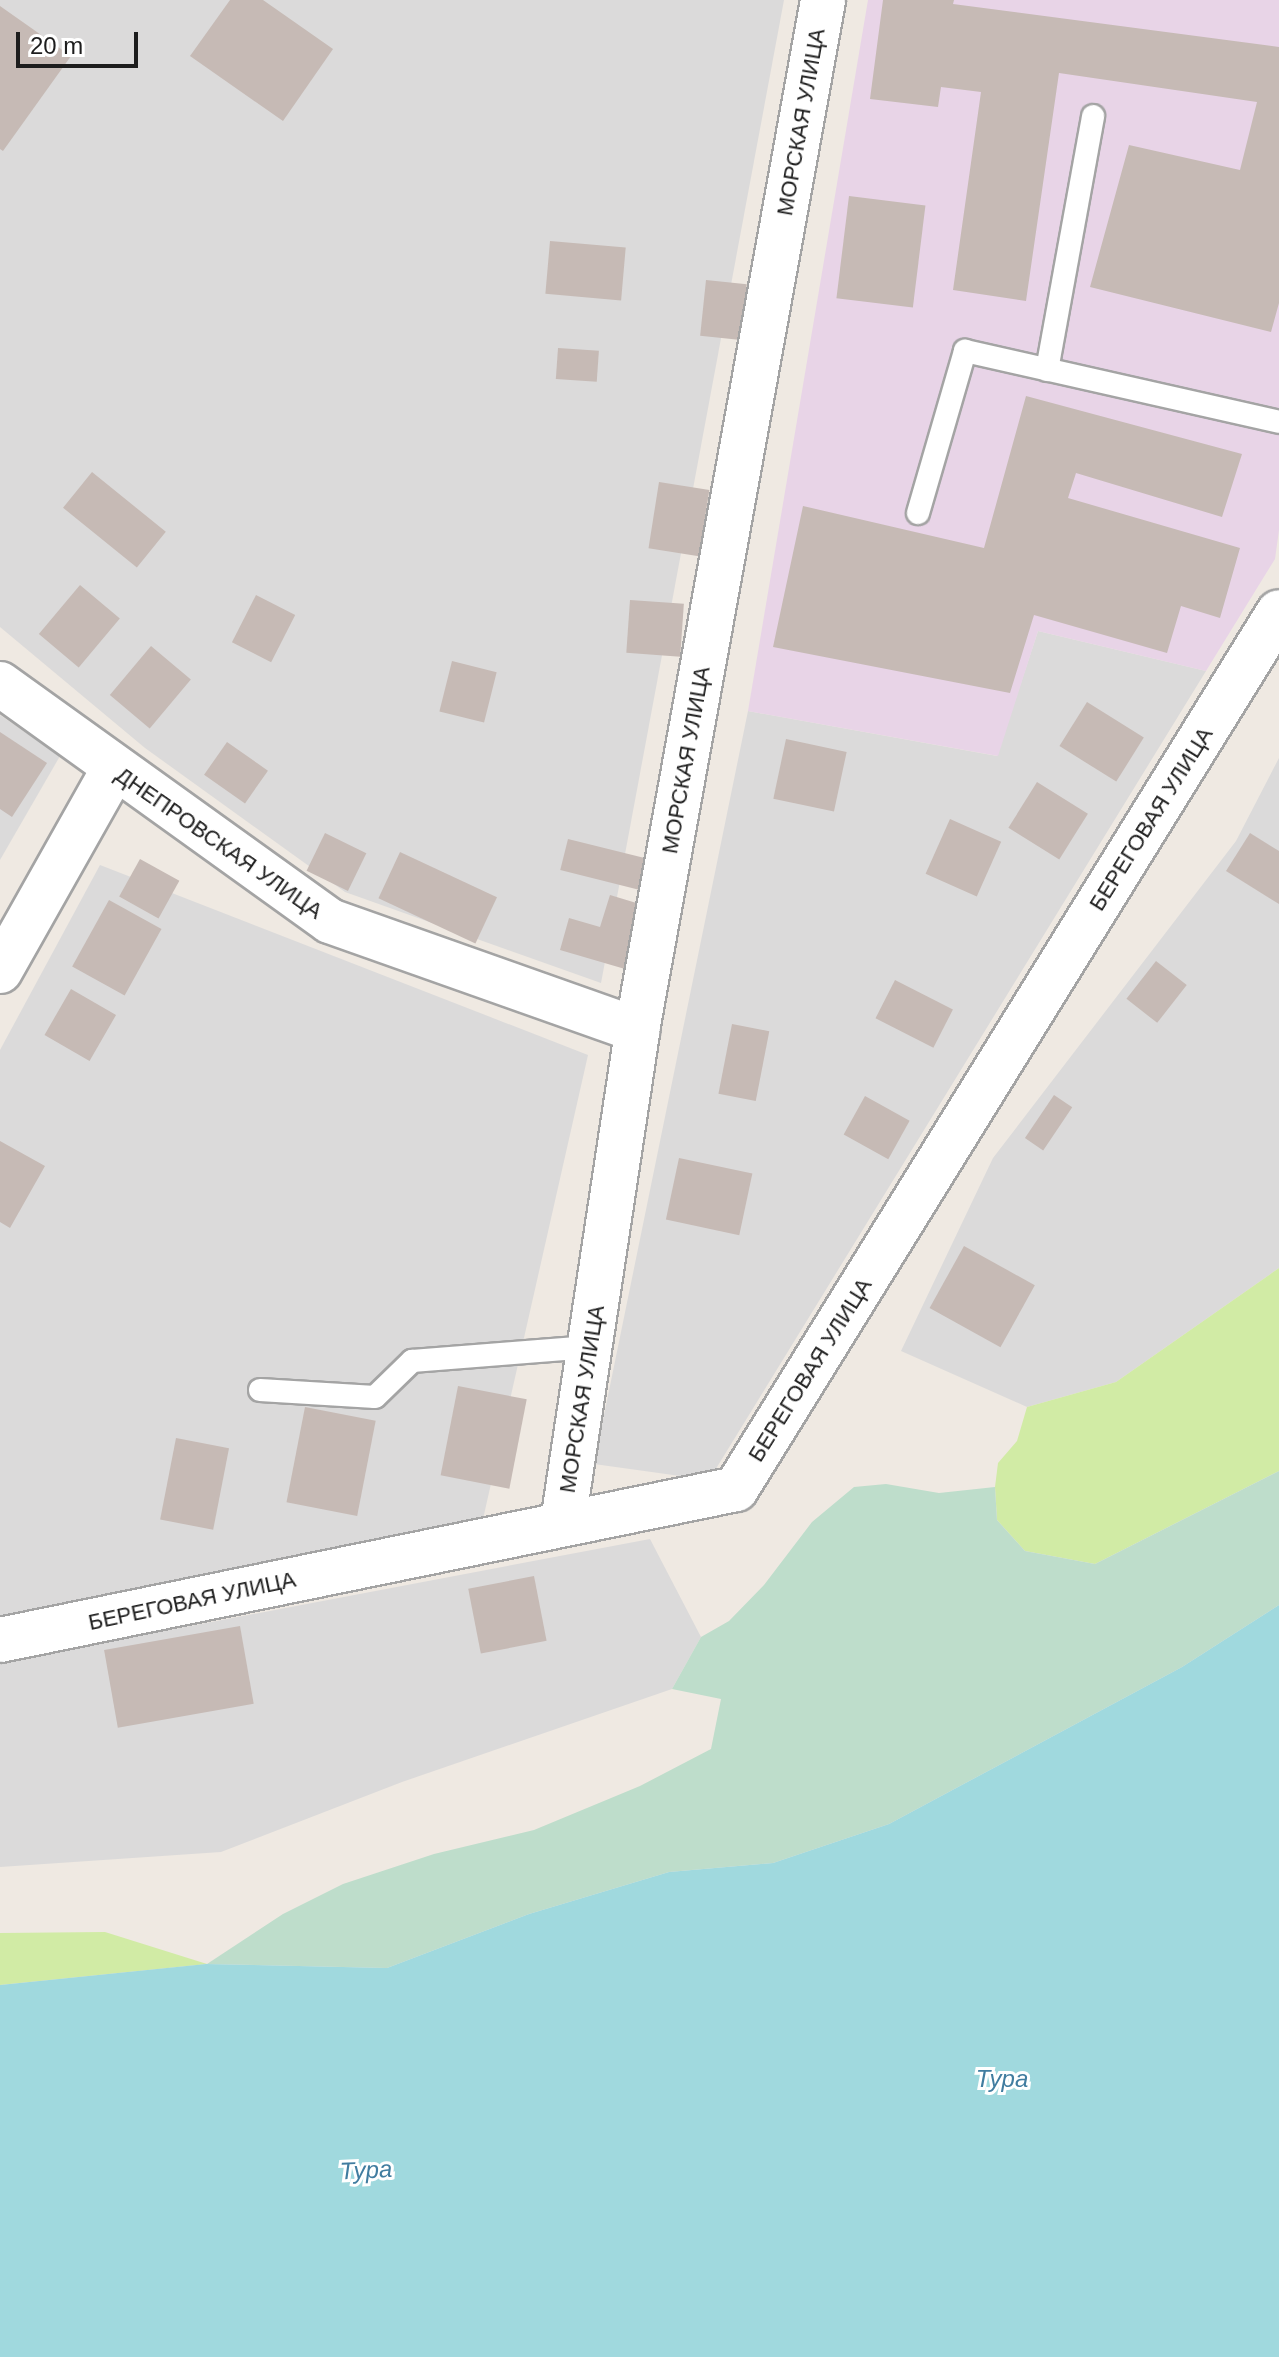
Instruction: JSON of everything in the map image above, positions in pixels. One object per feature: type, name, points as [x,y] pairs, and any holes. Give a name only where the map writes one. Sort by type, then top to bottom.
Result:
[{"type":"street","name":"МОРСКАЯ УЛИЦА","points":[[563,1522],[637,1030],[823,0]]},
{"type":"street","name":"БЕРЕГОВАЯ УЛИЦА","points":[[0,1640],[563,1522],[736,1489],[1279,612]]},
{"type":"street","name":"ДНЕПРОВСКАЯ УЛИЦА","points":[[0,684],[114,769],[330,921],[637,1030]]},
{"type":"street","points":[[0,971],[114,769]]},
{"type":"lane","points":[[1047,370],[1093,116]]},
{"type":"lane","points":[[918,513],[965,351],[1279,422]]},
{"type":"lane","points":[[260,1390],[375,1397],[412,1361],[589,1347]]},
{"type":"shaded area","points":[[0,0],[784,0],[601,983],[345,892],[145,748],[0,627]]},
{"type":"shaded area","points":[[868,0],[1279,0],[1279,530],[1275,559],[1206,671],[1038,631],[998,756],[748,711]]},
{"type":"shaded area","points":[[1038,631],[1206,671],[709,1480],[594,1464],[748,711],[997,756]]},
{"type":"shaded area","points":[[0,715],[60,756],[0,860]]},
{"type":"shaded area","points":[[1279,758],[1279,1268],[1116,1382],[1027,1407],[901,1351],[993,1158],[1236,841]]},
{"type":"shaded area","points":[[100,865],[588,1055],[483,1519],[0,1621],[0,1050]]},
{"type":"shaded area","points":[[650,1539],[701,1637],[672,1689],[402,1782],[221,1852],[0,1867],[0,1662]]},
{"type":"green space","points":[[1279,1268],[1279,1471],[1095,1564],[1025,1551],[997,1520],[995,1487],[998,1463],[1017,1441],[1027,1407],[1116,1382]]},
{"type":"green space","points":[[1279,1471],[1279,1605],[1182,1667],[889,1824],[773,1863],[669,1872],[529,1914],[387,1968],[207,1964],[283,1914],[343,1884],[434,1854],[534,1830],[640,1786],[711,1749],[721,1699],[672,1689],[701,1637],[729,1621],[764,1585],[812,1522],[854,1487],[886,1484],[939,1493],[995,1487],[997,1520],[1025,1551],[1095,1564]]},
{"type":"green space","points":[[105,1932],[207,1964],[0,1985],[0,1933]]},
{"type":"water","name":"Тура","points":[[1279,1605],[1279,2357],[0,2357],[0,1985],[206,1964],[387,1968],[529,1914],[669,1872],[773,1863],[889,1824],[1182,1667]]},
{"type":"building","points":[[230,0],[263,0],[333,49],[283,121],[190,56]]},
{"type":"building","points":[[883,0],[954,0],[953,4],[1279,47],[1279,303],[1271,332],[1090,287],[1129,145],[1240,170],[1257,102],[1059,73],[1026,301],[953,290],[981,92],[941,87],[938,107],[870,99]]},
{"type":"building","points":[[0,6],[71,56],[3,151],[0,149]]},
{"type":"building","points":[[849,196],[925,205],[913,308],[836,298]]},
{"type":"building","points":[[550,241],[626,248],[621,300],[545,294]]},
{"type":"building","points":[[706,280],[747,284],[741,340],[700,336]]},
{"type":"building","points":[[558,348],[599,351],[597,382],[556,379]]},
{"type":"building","points":[[1026,396],[1242,454],[1222,517],[1076,473],[1068,498],[1240,548],[1220,618],[1181,606],[1167,653],[1034,615],[1010,693],[773,647],[803,506],[984,548]]},
{"type":"building","points":[[92,472],[166,532],[137,568],[63,508]]},
{"type":"building","points":[[659,482],[709,490],[699,556],[649,548]]},
{"type":"building","points":[[80,585],[120,618],[79,667],[39,634]]},
{"type":"building","points":[[256,595],[295,615],[271,662],[232,642]]},
{"type":"building","points":[[630,600],[684,604],[680,657],[626,653]]},
{"type":"building","points":[[151,646],[191,679],[150,728],[110,695]]},
{"type":"building","points":[[452,661],[497,672],[484,723],[439,711]]},
{"type":"building","points":[[1087,702],[1144,738],[1116,782],[1059,746]]},
{"type":"building","points":[[0,732],[47,763],[12,817],[0,809]]},
{"type":"building","points":[[786,739],[847,752],[834,812],[773,799]]},
{"type":"building","points":[[227,742],[268,771],[245,803],[204,775]]},
{"type":"building","points":[[1037,782],[1088,814],[1059,860],[1008,828]]},
{"type":"building","points":[[950,819],[1001,842],[977,897],[926,874]]},
{"type":"building","points":[[325,833],[366,853],[348,891],[307,871]]},
{"type":"building","points":[[1250,833],[1279,851],[1279,904],[1226,871]]},
{"type":"building","points":[[568,839],[647,859],[639,890],[560,870]]},
{"type":"building","points":[[400,852],[497,897],[475,943],[378,898]]},
{"type":"building","points":[[140,859],[179,881],[159,918],[119,897]]},
{"type":"building","points":[[610,895],[643,905],[625,969],[560,950],[569,918],[600,927]]},
{"type":"building","points":[[109,900],[161,929],[125,996],[72,966]]},
{"type":"building","points":[[1156,961],[1187,985],[1157,1023],[1126,999]]},
{"type":"building","points":[[895,980],[953,1010],[933,1048],[875,1018]]},
{"type":"building","points":[[71,989],[116,1015],[90,1061],[45,1035]]},
{"type":"building","points":[[732,1024],[769,1031],[756,1101],[718,1094]]},
{"type":"building","points":[[1054,1095],[1072,1107],[1043,1150],[1025,1138]]},
{"type":"building","points":[[865,1096],[910,1121],[888,1159],[844,1134]]},
{"type":"building","points":[[0,1141],[45,1166],[10,1228],[0,1222]]},
{"type":"building","points":[[679,1158],[752,1174],[739,1235],[666,1220]]},
{"type":"building","points":[[964,1246],[1035,1285],[1000,1347],[930,1308]]},
{"type":"building","points":[[458,1386],[527,1399],[509,1489],[441,1475]]},
{"type":"building","points":[[305,1407],[376,1421],[357,1516],[286,1502]]},
{"type":"building","points":[[176,1438],[229,1448],[213,1530],[160,1519]]},
{"type":"building","points":[[534,1576],[547,1641],[481,1654],[468,1589]]},
{"type":"building","points":[[240,1626],[254,1704],[118,1728],[104,1650]]}]
